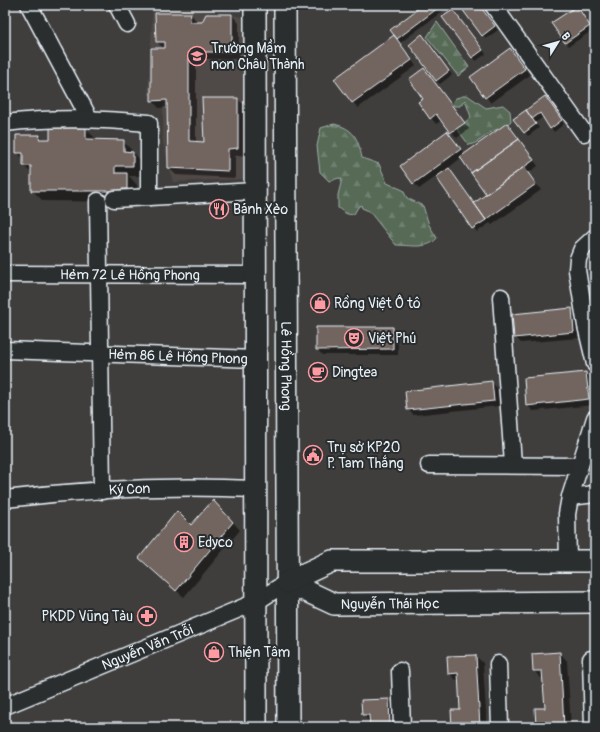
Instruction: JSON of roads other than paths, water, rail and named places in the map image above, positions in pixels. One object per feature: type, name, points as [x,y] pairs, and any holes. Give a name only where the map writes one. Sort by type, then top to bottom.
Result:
[{"type":"main road","points":[[255,5],[256,727]]},
{"type":"main road","name":"Lê Hồng Phong","points":[[285,5],[286,535],[288,727]]},
{"type":"main road","points":[[255,199],[285,205]]},
{"type":"main road","points":[[255,534],[286,535]]},
{"type":"main road","points":[[287,582],[332,561],[595,561]]},
{"type":"main road","name":"Nguyễn Thái Học","points":[[287,582],[334,604],[595,602]]},
{"type":"street","points":[[29,5],[89,118]]},
{"type":"street","points":[[117,5],[127,24],[128,5]]},
{"type":"street","points":[[493,5],[584,133]]},
{"type":"street","points":[[5,123],[38,119],[89,118],[149,123],[149,197]]},
{"type":"street","points":[[114,199],[149,197],[255,199]]},
{"type":"street","points":[[98,202],[102,491]]},
{"type":"street","points":[[594,359],[577,270],[578,259],[582,249],[595,237]]},
{"type":"street","name":"Hẻm 72 Lê Hồng Phong","points":[[5,274],[255,275]]},
{"type":"street","points":[[501,297],[513,464]]},
{"type":"street","name":"Hẻm 86 Lê Hồng Phong","points":[[5,350],[100,352],[255,359]]},
{"type":"street","points":[[568,562],[567,514],[570,497],[578,466],[595,418]]},
{"type":"street","points":[[429,465],[513,464],[578,466]]},
{"type":"street","name":"Ký Con","points":[[5,499],[102,491],[215,487],[255,489]]},
{"type":"street","points":[[570,497],[595,494]]},
{"type":"street","name":"Nguyễn Văn Trỗi","points":[[5,706],[256,602],[287,582]]},
{"type":"street","points":[[591,659],[593,727]]},
{"type":"street","points":[[498,664],[500,727]]},
{"type":"street","points":[[400,671],[402,727]]},
{"type":"place","name":"Trường Mầm non Châu Thành","points":[[197,56]]},
{"type":"place","name":"Bánh Xèo","points":[[219,209]]},
{"type":"place","name":"Rồng Việt Ô tô","points":[[320,303]]},
{"type":"place","name":"Việt Phú","points":[[354,338]]},
{"type":"place","name":"Dingtea","points":[[318,372]]},
{"type":"place","name":"Trụ sở KP20 P. Tam Thắng","points":[[313,455]]},
{"type":"place","name":"Edyco","points":[[184,542]]},
{"type":"place","name":"PKDD Vũng Tàu","points":[[147,616]]},
{"type":"place","name":"Thiện Tâm","points":[[214,652]]}]
